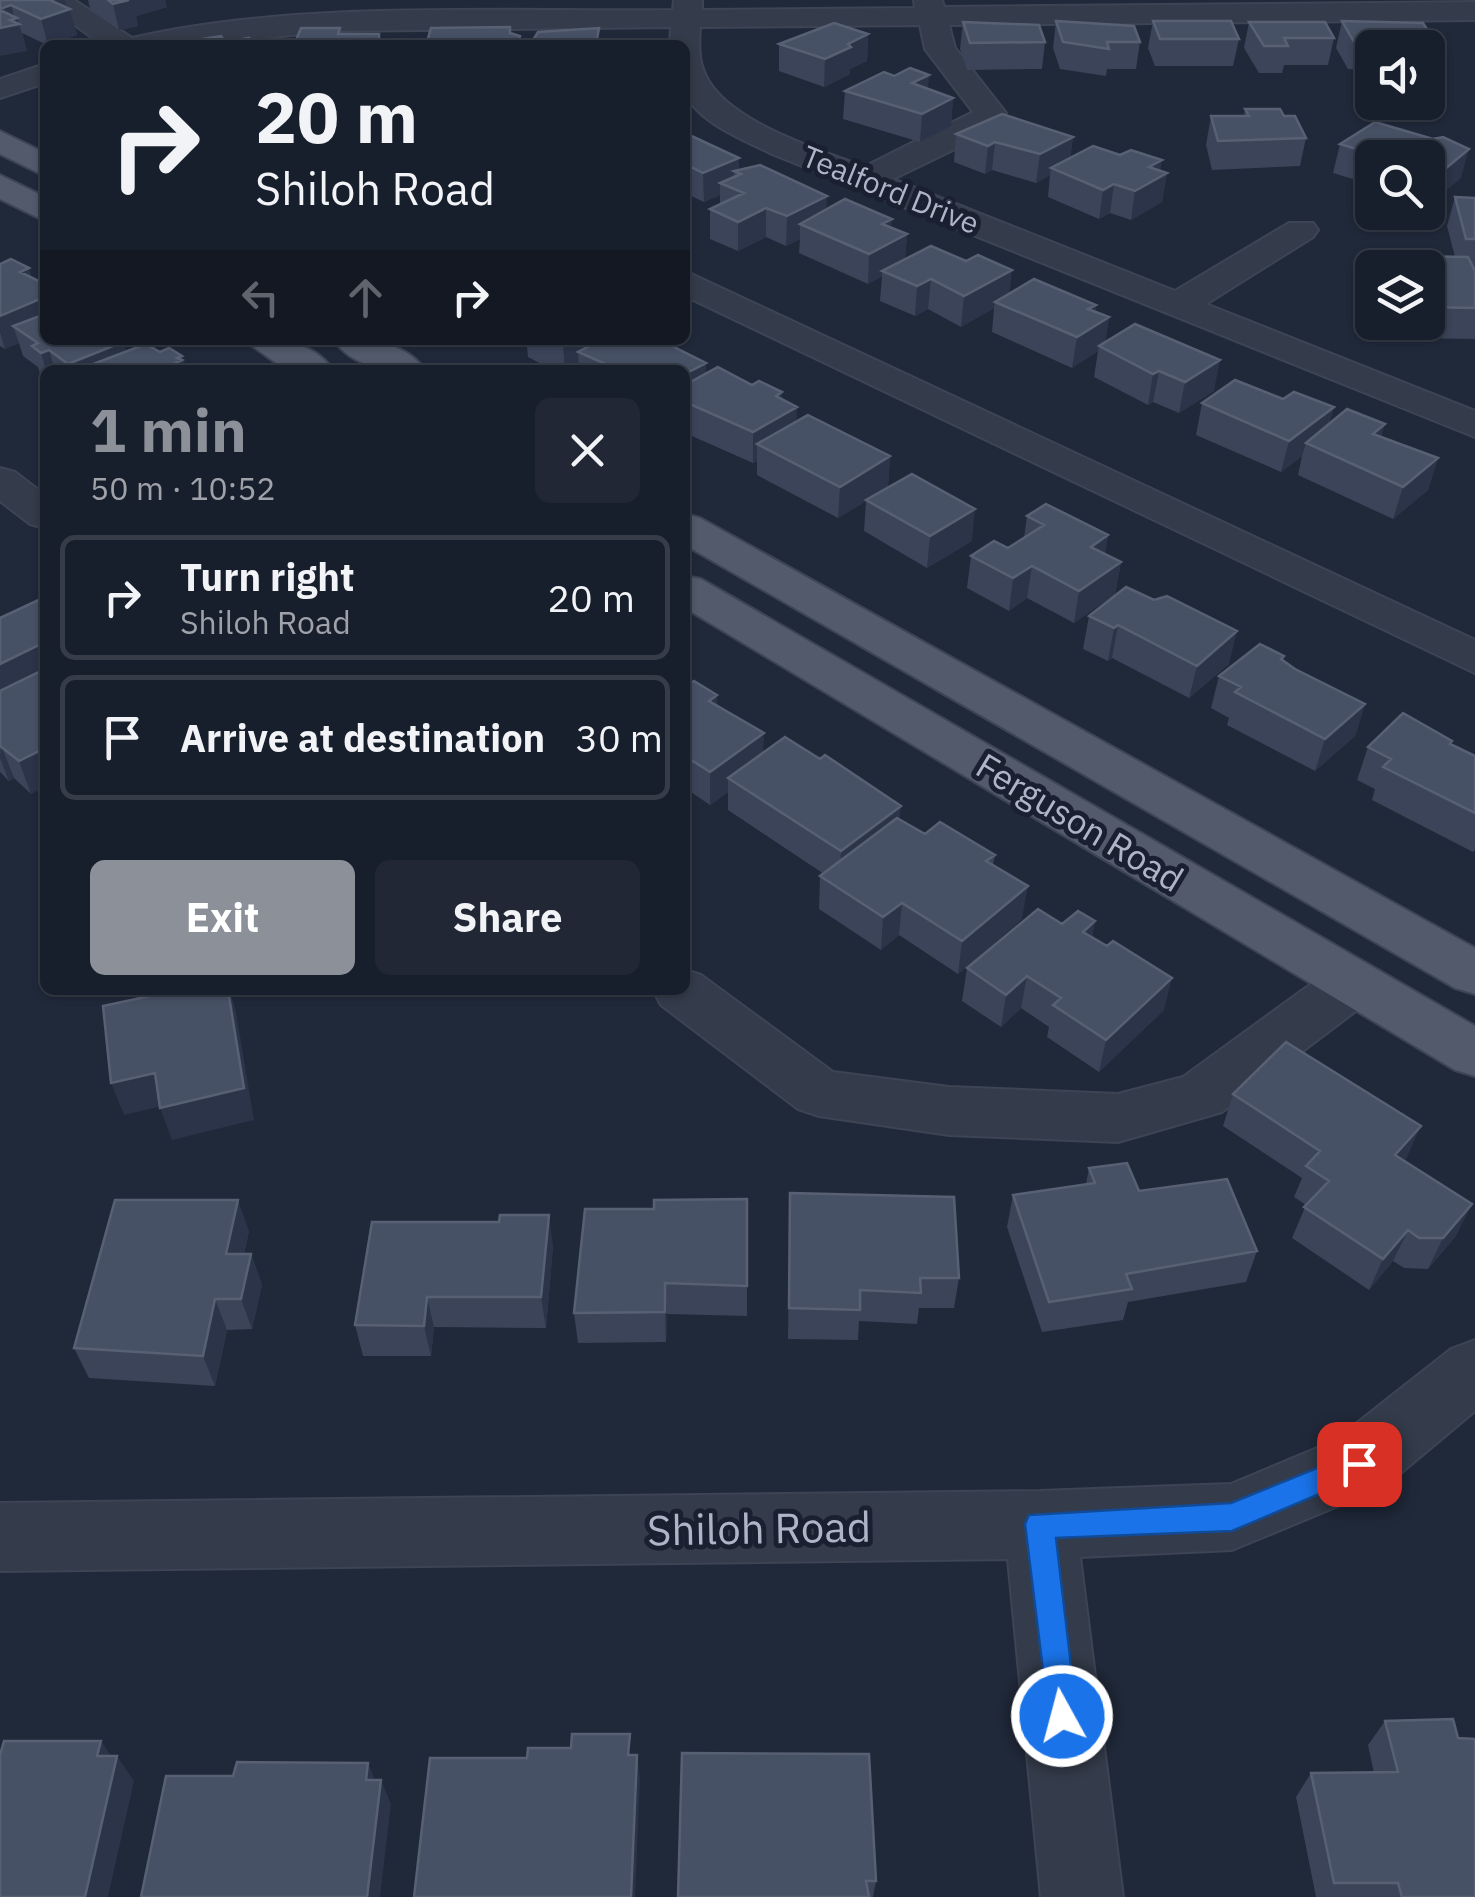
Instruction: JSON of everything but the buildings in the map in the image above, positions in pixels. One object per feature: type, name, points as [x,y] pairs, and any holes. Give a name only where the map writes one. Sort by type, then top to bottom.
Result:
[{"type":"main road","points":[[0,141],[40,163]]},
{"type":"main road","points":[[0,184],[40,208]]},
{"type":"main road","points":[[272,345],[306,365]]},
{"type":"main road","points":[[362,345],[397,365]]},
{"type":"main road","name":"Ferguson Road","points":[[690,531],[1475,973]]},
{"type":"main road","name":"Ferguson Road","points":[[690,592],[1475,1054]]},
{"type":"street","points":[[55,0],[115,40]]},
{"type":"street","points":[[238,0],[250,28]]},
{"type":"street","points":[[172,40],[250,28],[330,22],[687,9],[1407,6],[1475,11]]},
{"type":"street","points":[[866,179],[979,125],[990,113],[940,48],[930,8]]},
{"type":"street","name":"Tealford Drive","points":[[687,9],[687,40]]},
{"type":"street","points":[[0,89],[40,75]]},
{"type":"street","name":"Tealford Drive","points":[[696,101],[784,147],[1475,425]]},
{"type":"street","points":[[1180,304],[1301,230]]},
{"type":"street","points":[[690,284],[1475,658]]},
{"type":"street","points":[[0,481],[40,510]]},
{"type":"street","points":[[688,995],[818,1093],[949,1112],[1118,1118],[1201,1096],[1353,983]]},
{"type":"street","name":"Shiloh Road","points":[[0,1537],[1040,1524],[1232,1517],[1359,1464],[1475,1370]]},
{"type":"street","points":[[1040,1524],[1082,1897]]},
{"type":"route","points":[[1062,1716],[1040,1524],[1232,1517],[1359,1464]]}]
